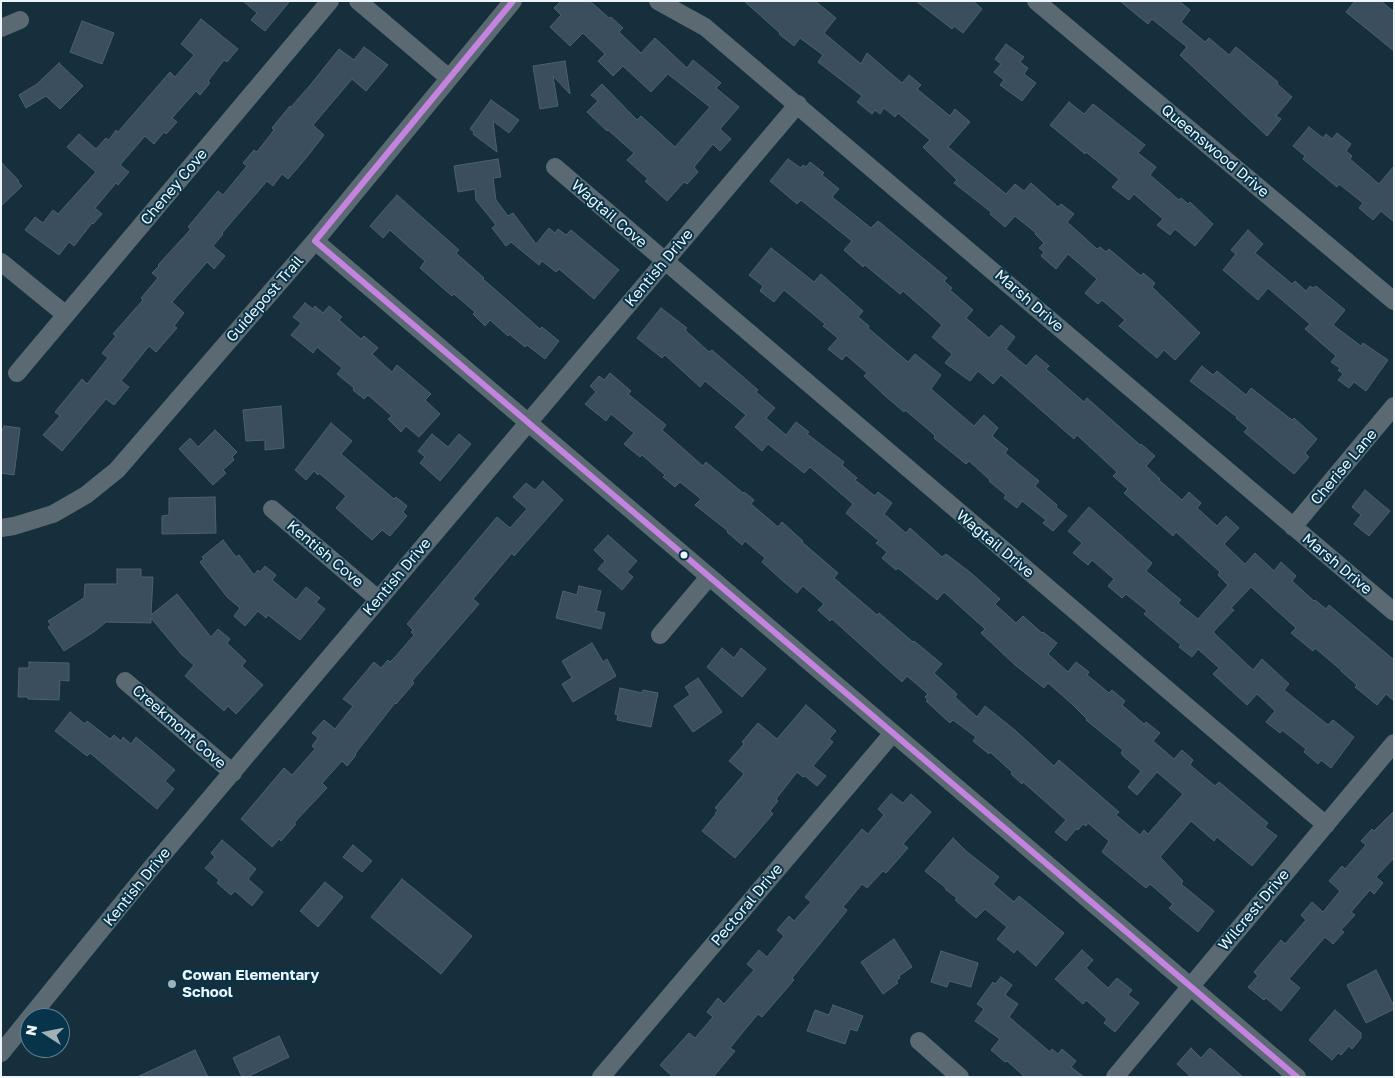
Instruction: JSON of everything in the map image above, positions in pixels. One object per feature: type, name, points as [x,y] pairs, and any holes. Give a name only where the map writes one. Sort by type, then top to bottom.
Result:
[{"type":"street","name":"Cheney Cove","points":[[17,373],[330,1]]},
{"type":"street","points":[[358,1],[449,78]]},
{"type":"street","name":"Guidepost Trail","points":[[1,528],[53,514],[86,495],[117,470],[315,241],[513,1]]},
{"type":"street","name":"Marsh Drive","points":[[658,1],[705,27],[798,104],[1394,612]]},
{"type":"street","name":"Queenswood Drive","points":[[1036,1],[1394,301]]},
{"type":"street","points":[[1,28],[20,20]]},
{"type":"street","name":"Kentish Drive","points":[[1,1053],[152,867],[798,104]]},
{"type":"street","name":"Wagtail Cove","points":[[554,167],[664,262]]},
{"type":"street","points":[[315,241],[1297,1077]]},
{"type":"street","points":[[1,262],[66,315]]},
{"type":"street","name":"Wagtail Drive","points":[[664,262],[1326,826]]},
{"type":"street","name":"Cherise Lane","points":[[1293,527],[1394,406]]},
{"type":"street","name":"Kentish Cove","points":[[272,509],[378,599]]},
{"type":"street","points":[[660,635],[710,577]]},
{"type":"street","name":"Creekmont Cove","points":[[125,681],[232,773]]},
{"type":"street","name":"Pectoral Drive","points":[[601,1077],[892,733]]},
{"type":"street","name":"Wilcrest Drive","points":[[1115,1077],[1394,744]]},
{"type":"street","points":[[918,1041],[960,1077]]},
{"type":"building","points":[[243,1],[290,1],[265,31],[251,20],[257,13]]},
{"type":"building","points":[[561,1],[590,1],[623,28],[619,32],[641,53],[655,38],[687,68],[693,60],[721,83],[716,88],[739,107],[720,129],[731,139],[720,151],[713,144],[694,167],[698,172],[687,184],[684,182],[667,201],[645,181],[648,179],[627,160],[634,153],[587,112],[598,101],[591,95],[602,84],[637,120],[641,116],[675,147],[710,107],[668,74],[651,92],[623,66],[613,76],[598,61],[605,54],[583,33],[570,46],[550,27],[561,15],[554,8]]},
{"type":"building","points":[[744,1],[815,1],[836,18],[824,33],[861,64],[867,53],[902,83],[909,75],[921,85],[917,89],[950,116],[955,109],[970,122],[948,147],[1006,194],[1015,184],[1024,191],[1031,183],[1058,207],[1061,204],[1074,214],[1067,222],[1097,249],[1100,247],[1106,252],[1109,249],[1141,276],[1143,273],[1155,283],[1152,287],[1200,333],[1175,360],[1164,350],[1157,358],[1119,326],[1125,320],[1102,300],[1098,304],[1085,293],[1097,279],[1068,254],[1056,269],[1041,256],[1044,252],[1039,248],[1044,243],[1036,233],[1015,216],[1005,227],[990,214],[991,212],[954,183],[957,180],[923,147],[930,140],[898,113],[895,117],[884,108],[880,114],[875,110],[872,114],[857,102],[862,96],[818,62],[823,55],[800,38],[794,46]]},
{"type":"building","points":[[916,1],[973,1],[982,9],[963,33],[954,26],[952,29]]},
{"type":"building","points":[[1120,1],[1179,1],[1190,10],[1181,22],[1205,42],[1209,38],[1229,55],[1236,47],[1278,82],[1277,84],[1292,97],[1276,116],[1281,119],[1267,136],[1180,55],[1187,47],[1152,19],[1148,24]]},
{"type":"building","points":[[1355,1],[1381,1],[1394,12],[1394,51],[1346,12]]},
{"type":"building","points":[[201,19],[238,49],[227,62],[224,60],[200,95],[196,91],[172,118],[177,122],[166,134],[164,132],[154,144],[145,136],[120,165],[129,172],[118,185],[116,183],[95,208],[102,214],[92,223],[74,246],[69,242],[59,255],[25,230],[35,217],[43,223],[53,210],[58,214],[96,172],[67,147],[79,134],[96,149],[106,138],[109,140],[116,130],[118,132],[170,72],[175,77],[194,55],[181,44]]},
{"type":"building","points":[[82,21],[114,33],[102,64],[70,52]]},
{"type":"building","points":[[1006,44],[1024,57],[1020,62],[1028,68],[1024,74],[1036,83],[1022,101],[1000,85],[1004,80],[994,72],[1001,64],[995,59]]},
{"type":"building","points":[[364,47],[388,65],[366,91],[352,79],[313,125],[324,135],[307,157],[288,179],[282,174],[273,186],[267,181],[213,246],[225,256],[214,269],[207,262],[172,302],[184,313],[174,326],[177,328],[156,352],[149,346],[121,381],[129,387],[114,405],[106,399],[62,451],[43,435],[60,416],[55,412],[82,379],[87,384],[108,358],[102,353],[116,336],[113,334],[143,300],[141,298],[158,278],[152,273],[191,229],[188,227],[218,191],[223,195],[247,166],[243,163],[254,150],[257,152],[274,130],[272,128],[339,49],[354,60]]},
{"type":"building","points":[[565,61],[570,94],[553,76],[558,106],[540,109],[533,66]]},
{"type":"building","points":[[59,63],[83,86],[60,109],[46,96],[26,108],[19,95],[37,84]]},
{"type":"building","points":[[491,100],[519,120],[509,133],[493,121],[497,152],[473,134],[474,132],[470,129]]},
{"type":"building","points":[[1069,102],[1084,114],[1093,104],[1145,145],[1138,153],[1156,167],[1150,175],[1179,200],[1181,198],[1188,204],[1190,202],[1213,224],[1195,246],[1175,229],[1170,235],[1157,225],[1163,219],[1134,194],[1129,200],[1112,187],[1119,179],[1050,125]]},
{"type":"building","points":[[1309,127],[1323,138],[1326,134],[1332,139],[1337,133],[1351,144],[1346,151],[1352,156],[1350,159],[1379,184],[1394,166],[1394,222],[1381,211],[1373,220],[1359,208],[1363,203],[1339,184],[1337,187],[1303,159],[1305,156],[1293,146]]},
{"type":"building","points":[[498,159],[501,177],[493,178],[496,200],[508,216],[513,213],[536,244],[549,228],[555,233],[558,229],[566,235],[571,230],[619,270],[594,299],[559,269],[556,272],[542,261],[539,265],[511,242],[506,246],[492,228],[496,225],[476,200],[475,189],[458,192],[454,166]]},
{"type":"building","points":[[788,159],[801,168],[803,165],[806,167],[810,162],[839,189],[832,197],[871,228],[878,221],[947,278],[944,281],[952,288],[950,290],[973,310],[966,318],[989,338],[1001,325],[1015,337],[1006,349],[1026,366],[1036,355],[1049,366],[1046,369],[1084,402],[1087,398],[1155,456],[1146,466],[1182,500],[1189,492],[1201,503],[1197,508],[1217,526],[1226,516],[1239,528],[1224,544],[1245,564],[1255,553],[1274,571],[1281,562],[1296,576],[1292,581],[1314,601],[1326,609],[1329,605],[1394,660],[1394,701],[1386,694],[1377,705],[1355,687],[1357,685],[1315,648],[1313,651],[1291,633],[1296,628],[1251,587],[1231,608],[1234,610],[1213,632],[1253,670],[1262,659],[1289,684],[1284,690],[1328,725],[1333,720],[1354,737],[1331,768],[1321,760],[1318,764],[1304,752],[1306,749],[1282,730],[1280,733],[1266,722],[1275,711],[1257,694],[1247,705],[1213,674],[1219,668],[1198,649],[1192,657],[1179,647],[1181,645],[1144,614],[1147,611],[1126,594],[1122,598],[1108,586],[1114,579],[1092,560],[1088,565],[1073,553],[1082,543],[1068,531],[1089,507],[1152,563],[1146,571],[1181,600],[1178,603],[1198,619],[1228,585],[1218,575],[1220,572],[1176,532],[1173,536],[1124,493],[1128,489],[1113,476],[1117,472],[1077,435],[1074,439],[1001,375],[993,384],[978,371],[970,381],[945,363],[952,354],[932,337],[942,325],[903,291],[900,294],[865,265],[863,267],[844,250],[852,241],[801,200],[797,204],[770,181]]},
{"type":"building","points":[[1,162],[22,186],[1,206]]},
{"type":"building","points":[[397,195],[459,250],[456,253],[483,279],[540,329],[542,327],[559,341],[545,359],[527,345],[525,347],[509,334],[508,336],[490,320],[485,326],[473,314],[475,312],[454,294],[452,296],[420,268],[425,261],[390,230],[383,238],[370,226]]},
{"type":"building","points":[[1248,230],[1263,244],[1255,253],[1292,284],[1295,281],[1306,291],[1310,286],[1313,288],[1316,286],[1345,310],[1333,325],[1361,346],[1363,343],[1388,360],[1366,391],[1354,382],[1349,388],[1338,380],[1343,374],[1338,370],[1340,368],[1331,362],[1336,356],[1305,329],[1310,324],[1268,288],[1258,300],[1223,270],[1236,254],[1231,250]]},
{"type":"building","points":[[771,248],[814,282],[821,274],[863,311],[858,317],[869,326],[868,328],[908,362],[915,354],[941,375],[931,389],[974,426],[984,415],[998,428],[992,436],[1008,449],[1005,453],[1039,481],[1035,486],[1067,516],[1053,531],[1043,523],[1046,520],[1022,501],[1017,508],[1004,498],[1006,495],[969,461],[966,464],[934,438],[935,436],[930,431],[883,394],[864,376],[867,373],[846,355],[842,360],[828,349],[838,338],[823,326],[825,324],[784,290],[774,302],[760,291],[763,286],[749,275]]},
{"type":"building","points":[[305,303],[313,309],[315,306],[323,313],[329,306],[342,317],[339,320],[361,339],[364,336],[378,348],[372,354],[392,372],[397,365],[431,394],[425,400],[440,414],[419,437],[406,426],[401,432],[388,419],[392,416],[368,395],[364,399],[337,374],[342,368],[317,347],[313,353],[291,335],[301,323],[293,317]]},
{"type":"building","points":[[661,308],[687,328],[685,330],[709,352],[712,350],[758,390],[756,392],[775,408],[766,418],[786,435],[796,422],[809,432],[807,434],[844,462],[842,465],[857,478],[855,480],[875,496],[878,492],[892,503],[884,514],[906,533],[910,528],[942,557],[946,554],[971,573],[1000,599],[995,604],[1016,623],[1023,616],[1057,643],[1048,654],[1068,672],[1076,662],[1089,672],[1087,675],[1109,693],[1112,690],[1125,701],[1122,705],[1144,724],[1146,722],[1160,733],[1153,741],[1174,759],[1182,750],[1193,760],[1190,765],[1215,786],[1219,782],[1268,823],[1265,827],[1277,836],[1252,866],[1217,837],[1214,841],[1191,821],[1160,857],[1183,881],[1181,884],[1214,911],[1198,932],[1169,908],[1173,904],[1150,884],[1146,888],[1102,852],[1109,841],[1088,823],[1086,826],[1083,824],[1078,830],[1076,829],[1066,841],[1055,832],[1066,820],[1023,782],[1022,784],[990,752],[989,754],[973,741],[976,737],[953,720],[950,723],[926,701],[928,700],[925,697],[928,694],[907,676],[902,682],[832,619],[830,621],[818,610],[824,604],[803,586],[797,593],[762,562],[765,558],[745,541],[742,545],[728,531],[695,505],[701,499],[680,482],[675,487],[663,477],[665,475],[642,455],[640,457],[624,444],[634,433],[611,414],[606,421],[585,404],[596,392],[590,386],[599,376],[604,380],[610,373],[631,391],[628,394],[666,425],[662,430],[703,466],[706,462],[754,500],[751,504],[778,527],[782,522],[838,573],[834,578],[877,615],[879,613],[942,664],[934,673],[957,694],[955,697],[977,717],[985,706],[1054,766],[1059,760],[1119,812],[1116,815],[1140,835],[1144,830],[1148,834],[1183,794],[1157,772],[1137,795],[1128,787],[1141,771],[1123,756],[1121,753],[1123,750],[1086,720],[1072,704],[1048,683],[1044,688],[1015,665],[981,633],[985,629],[944,592],[937,600],[898,568],[896,570],[882,558],[887,552],[876,543],[879,541],[846,513],[853,504],[810,467],[804,473],[768,444],[762,451],[735,427],[746,415],[705,381],[700,387],[665,355],[662,358],[637,338]]},
{"type":"building","points":[[1202,366],[1213,375],[1217,371],[1246,395],[1251,388],[1292,420],[1294,418],[1317,439],[1305,453],[1309,457],[1294,474],[1244,432],[1248,428],[1237,417],[1190,381]]},
{"type":"building","points":[[281,406],[284,448],[265,450],[265,440],[246,441],[243,410]]},
{"type":"building","points":[[331,423],[352,441],[341,454],[394,499],[396,497],[407,506],[403,512],[407,516],[390,536],[382,530],[372,540],[336,508],[346,496],[319,473],[318,475],[314,471],[306,480],[295,470]]},
{"type":"building","points":[[4,426],[20,428],[14,475],[1,473],[1,429]]},
{"type":"building","points":[[215,430],[237,452],[232,457],[234,460],[223,470],[226,473],[213,485],[179,449],[190,438],[198,447]]},
{"type":"building","points":[[432,434],[448,447],[459,434],[471,444],[440,481],[420,463],[425,457],[418,451]]},
{"type":"building","points":[[543,481],[563,500],[514,556],[512,553],[473,599],[479,604],[412,681],[414,683],[395,703],[347,766],[342,761],[322,783],[327,788],[294,823],[296,824],[281,841],[279,839],[272,847],[241,819],[284,768],[292,775],[315,749],[312,746],[318,738],[312,733],[324,720],[335,729],[353,706],[343,699],[374,662],[381,668],[388,660],[390,662],[414,635],[411,632],[413,630],[407,624],[497,517],[510,528],[527,509],[513,497],[526,483],[535,490]]},
{"type":"building","points":[[1365,490],[1390,511],[1369,536],[1354,524],[1361,515],[1352,507]]},
{"type":"building","points":[[215,497],[216,533],[162,534],[162,516],[169,515],[169,498]]},
{"type":"building","points":[[608,535],[637,561],[627,572],[633,577],[622,590],[598,569],[605,561],[594,550]]},
{"type":"building","points":[[223,540],[236,557],[239,555],[254,575],[265,566],[276,575],[272,580],[296,600],[306,587],[320,598],[316,602],[325,609],[300,640],[268,615],[266,618],[258,611],[245,626],[234,616],[240,608],[227,597],[200,562],[204,559],[202,557]]},
{"type":"building","points":[[117,569],[141,569],[141,577],[153,577],[151,615],[177,594],[211,637],[218,629],[230,639],[227,643],[246,661],[242,666],[263,685],[236,714],[228,706],[224,711],[185,676],[194,665],[182,655],[151,618],[151,623],[106,622],[64,651],[48,627],[51,625],[48,621],[84,598],[85,584],[117,584]]},
{"type":"building","points":[[579,586],[601,591],[596,611],[605,613],[601,629],[556,618],[563,591],[577,595]]},
{"type":"building","points":[[592,643],[603,662],[607,659],[616,676],[573,702],[562,684],[572,678],[562,661]]},
{"type":"building","points":[[722,648],[734,658],[741,648],[766,669],[742,697],[707,667]]},
{"type":"building","points":[[29,662],[69,663],[69,681],[60,680],[59,700],[18,697],[19,668],[29,668]]},
{"type":"building","points":[[698,678],[722,712],[693,732],[674,706],[690,695],[685,687]]},
{"type":"building","points":[[620,688],[642,693],[643,690],[658,693],[651,727],[617,720],[618,715],[615,714]]},
{"type":"building","points":[[806,705],[836,731],[829,739],[833,742],[813,766],[826,776],[817,786],[797,772],[776,799],[778,801],[770,811],[773,814],[735,858],[702,831],[716,814],[718,810],[715,808],[744,774],[729,761],[744,744],[742,742],[758,723],[777,739]]},
{"type":"building","points":[[70,712],[85,724],[87,721],[110,739],[114,735],[121,741],[123,737],[131,744],[136,737],[175,770],[165,781],[174,789],[157,809],[90,753],[87,756],[55,731]]},
{"type":"building","points":[[891,794],[903,803],[911,794],[931,812],[903,844],[908,848],[886,873],[883,871],[867,888],[862,884],[843,907],[847,910],[845,913],[792,978],[794,980],[762,1017],[758,1014],[730,1048],[735,1051],[713,1077],[673,1077],[660,1065],[689,1033],[695,1038],[713,1017],[707,1012],[718,998],[724,1004],[754,970],[747,964],[759,950],[767,957],[784,936],[777,930],[789,916],[794,921],[811,902],[805,897],[862,829],[868,834],[884,815],[878,809]]},
{"type":"building","points":[[1394,811],[1394,858],[1376,877],[1383,883],[1374,894],[1370,890],[1351,912],[1355,915],[1341,930],[1344,932],[1333,944],[1325,937],[1289,979],[1300,988],[1281,1011],[1266,998],[1264,1000],[1248,987],[1258,976],[1254,972],[1281,940],[1285,944],[1306,920],[1301,915],[1312,902],[1323,912],[1340,891],[1329,881],[1342,866],[1345,869],[1366,845],[1361,841],[1372,829],[1374,831]]},
{"type":"building","points":[[953,838],[966,851],[999,877],[993,884],[1014,902],[1019,896],[1064,933],[1036,966],[1017,949],[1014,953],[997,939],[1007,927],[985,909],[976,918],[955,900],[957,898],[925,871]]},
{"type":"building","points":[[222,840],[256,869],[248,879],[263,892],[252,906],[235,891],[231,895],[217,883],[219,880],[205,868],[215,857],[211,853]]},
{"type":"building","points":[[353,845],[372,861],[362,872],[343,857]]},
{"type":"building","points":[[402,879],[472,936],[441,974],[371,917]]},
{"type":"building","points":[[325,882],[343,897],[318,927],[300,911]]},
{"type":"building","points":[[894,939],[912,967],[899,976],[900,978],[896,981],[898,983],[883,994],[861,962]]},
{"type":"building","points":[[1082,950],[1093,960],[1086,968],[1108,988],[1117,978],[1132,990],[1128,995],[1139,1003],[1115,1032],[1104,1023],[1107,1019],[1086,1000],[1083,1004],[1055,979]]},
{"type":"building","points":[[941,951],[978,963],[971,987],[949,981],[947,987],[931,982]]},
{"type":"building","points":[[1376,970],[1394,1009],[1366,1023],[1347,985]]},
{"type":"building","points":[[1001,977],[1012,985],[1005,995],[1018,1004],[1009,1017],[1050,1052],[1052,1049],[1058,1054],[1062,1049],[1076,1061],[1071,1067],[1084,1077],[1025,1077],[991,1050],[1000,1039],[975,1021],[984,1009],[977,1004],[993,982],[995,984]]},
{"type":"building","points":[[833,1005],[863,1016],[857,1031],[850,1029],[845,1044],[807,1031],[815,1010],[829,1015]]},
{"type":"building","points":[[1335,1010],[1361,1033],[1361,1038],[1352,1049],[1349,1046],[1341,1055],[1338,1053],[1332,1060],[1309,1040]]},
{"type":"building","points":[[279,1036],[289,1057],[247,1077],[242,1077],[233,1058]]},
{"type":"building","points":[[1191,1048],[1201,1058],[1210,1048],[1243,1077],[1191,1077],[1177,1064]]},
{"type":"building","points":[[195,1050],[208,1077],[137,1077],[176,1059]]},
{"type":"transit line","points":[[315,241],[513,1]]},
{"type":"transit line","points":[[315,241],[1297,1077]]},
{"type":"place","name":"Cowan Elementary School","points":[[172,984]]}]
